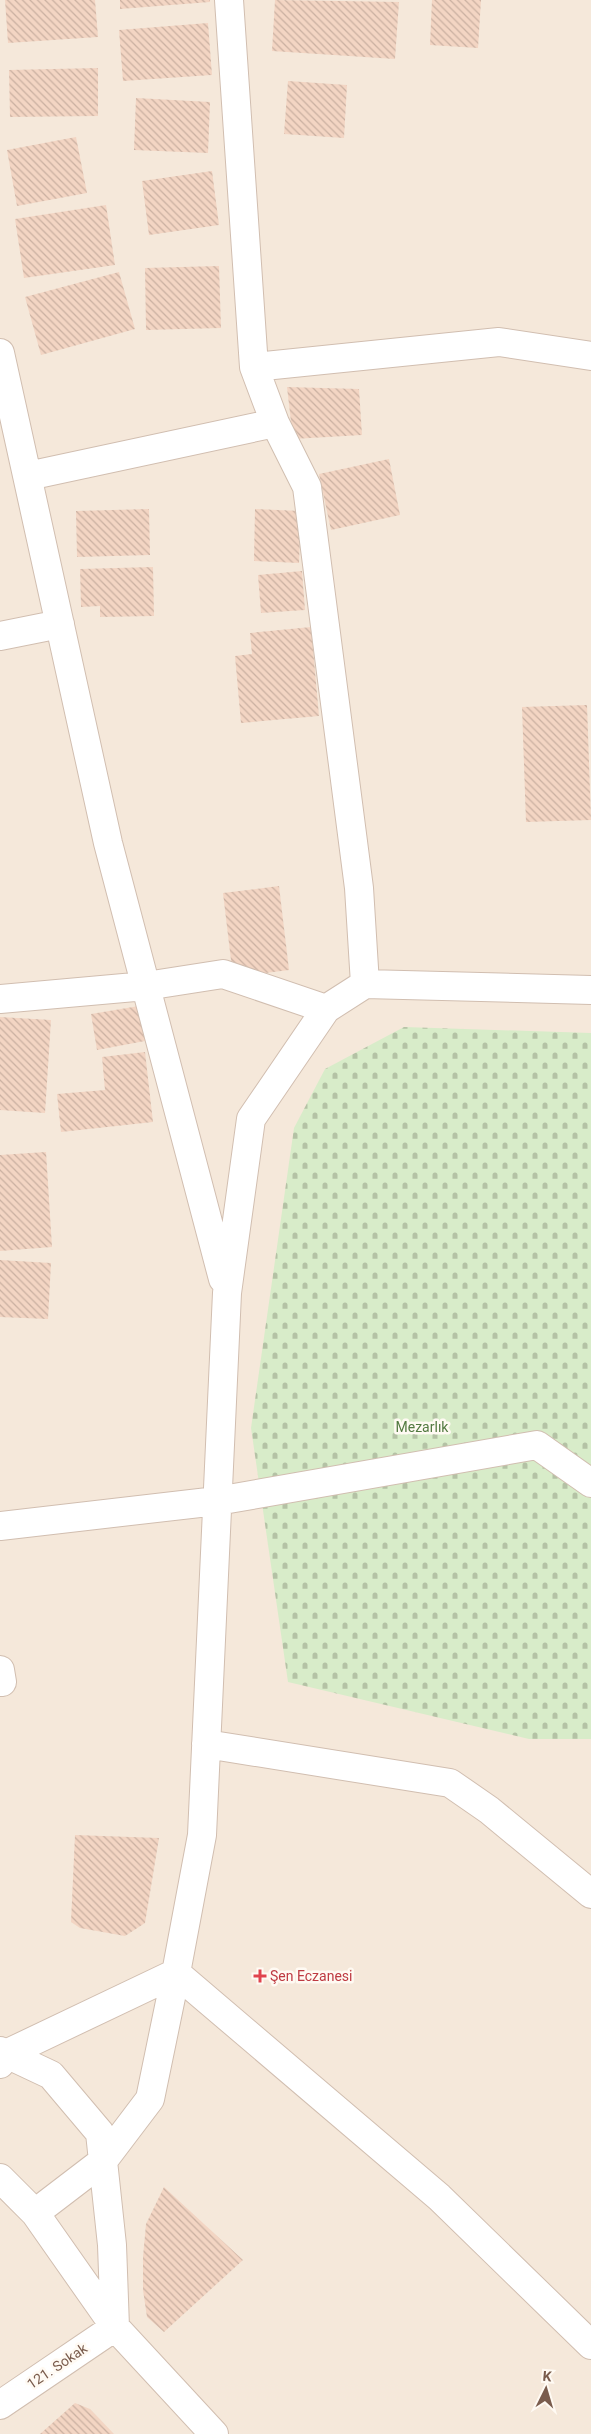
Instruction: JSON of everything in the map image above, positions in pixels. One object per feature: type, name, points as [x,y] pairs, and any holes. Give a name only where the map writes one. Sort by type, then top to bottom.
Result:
[{"type":"street","points":[[229,0],[254,367],[275,423],[308,487],[359,888],[365,984]]},
{"type":"street","points":[[254,367],[499,342],[591,356]]},
{"type":"street","points":[[0,352],[108,843],[227,1293]]},
{"type":"street","points":[[28,476],[275,423]]},
{"type":"street","points":[[0,636],[60,624]]},
{"type":"street","points":[[0,999],[146,986],[223,974],[326,1009]]},
{"type":"street","points":[[35,2213],[103,2161],[150,2099],[176,1973],[202,1836],[227,1293],[251,1119],[326,1009],[365,984],[591,990]]},
{"type":"street","points":[[0,1526],[217,1501],[537,1445],[591,1483]]},
{"type":"street","points":[[0,1670],[2,1682],[0,1682]]},
{"type":"street","points":[[206,1744],[450,1783],[489,1810],[591,1894]]},
{"type":"street","points":[[3,2056],[176,1973]]},
{"type":"street","points":[[176,1973],[439,2197],[591,2345]]},
{"type":"street","points":[[3,2056],[51,2075],[100,2133],[112,2245],[115,2328]]},
{"type":"street","points":[[0,2178],[35,2213],[115,2328],[214,2434]]},
{"type":"street","name":"121. Sokak","points":[[0,2405],[115,2328]]},
{"type":"shaded area","points":[[0,0],[591,0],[591,2434],[0,2434]]},
{"type":"green space","name":"Mezarlık","points":[[404,1027],[591,1033],[591,1739],[529,1739],[288,1682],[251,1428],[294,1128],[325,1069]]},
{"type":"building","points":[[5,0],[95,0],[98,37],[8,43]]},
{"type":"building","points":[[120,0],[210,0],[210,2],[120,9]]},
{"type":"building","points":[[275,0],[399,2],[395,59],[272,51]]},
{"type":"building","points":[[432,0],[481,0],[478,48],[430,45]]},
{"type":"building","points":[[208,23],[212,75],[123,81],[119,30]]},
{"type":"building","points":[[98,68],[98,116],[10,117],[9,70]]},
{"type":"building","points":[[288,81],[347,85],[344,138],[284,134]]},
{"type":"building","points":[[136,98],[210,102],[208,153],[134,150]]},
{"type":"building","points":[[76,137],[87,193],[17,206],[7,150]]},
{"type":"building","points":[[212,171],[219,225],[149,235],[142,181]]},
{"type":"building","points":[[106,205],[115,265],[24,278],[15,219]]},
{"type":"building","points":[[219,266],[221,328],[146,330],[145,268]]},
{"type":"building","points":[[119,272],[135,329],[41,355],[25,297]]},
{"type":"building","points":[[287,387],[359,389],[362,435],[293,439]]},
{"type":"building","points":[[389,459],[400,515],[331,530],[319,474]]},
{"type":"building","points":[[149,509],[150,555],[77,557],[76,511]]},
{"type":"building","points":[[255,509],[301,511],[299,563],[254,561]]},
{"type":"building","points":[[153,567],[154,616],[100,617],[100,606],[81,607],[80,569]]},
{"type":"building","points":[[302,571],[305,610],[261,613],[258,575]]},
{"type":"building","points":[[311,627],[319,716],[241,723],[235,656],[252,654],[250,633]]},
{"type":"building","points":[[587,705],[591,820],[526,822],[522,707]]},
{"type":"building","points":[[279,886],[289,970],[233,977],[223,893]]},
{"type":"building","points":[[139,1006],[145,1041],[97,1050],[91,1014]]},
{"type":"building","points":[[0,1017],[51,1020],[45,1113],[0,1110]]},
{"type":"building","points":[[145,1052],[153,1122],[61,1132],[57,1094],[105,1090],[102,1057]]},
{"type":"building","points":[[46,1152],[52,1247],[0,1251],[0,1155]]},
{"type":"building","points":[[0,1260],[51,1263],[48,1319],[0,1317]]},
{"type":"building","points":[[75,1835],[159,1838],[145,1923],[125,1936],[80,1928],[71,1922]]},
{"type":"building","points":[[164,2187],[243,2260],[164,2332],[147,2317],[143,2290],[143,2257],[146,2224]]},
{"type":"building","points":[[75,2403],[90,2409],[114,2434],[40,2434]]},
{"type":"place","name":"Şen Eczanesi","points":[[260,1976]]}]
